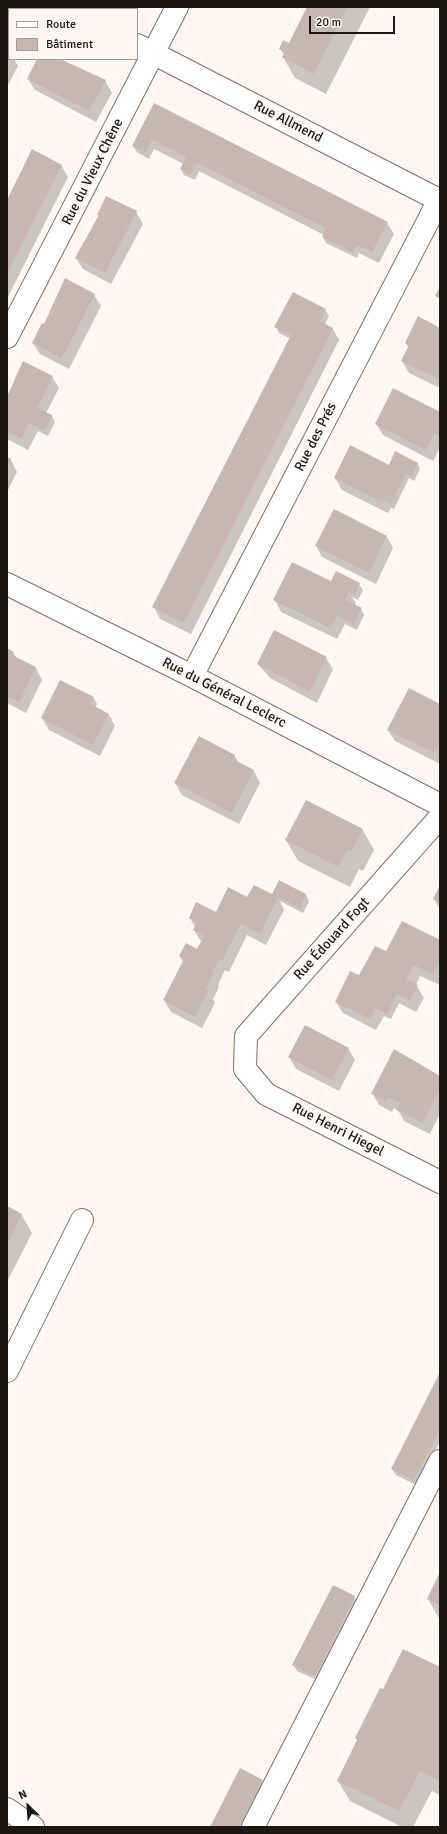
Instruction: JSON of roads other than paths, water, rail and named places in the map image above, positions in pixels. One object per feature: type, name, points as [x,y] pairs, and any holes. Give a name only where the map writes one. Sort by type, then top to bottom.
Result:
[{"type":"street","name":"Rue du Vieux Chêne","points":[[7,337],[146,49],[177,7]]},
{"type":"street","name":"Rue Allmend","points":[[146,49],[440,199]]},
{"type":"street","name":"Rue des Prés","points":[[192,676],[440,199]]},
{"type":"street","name":"Rue du Général Leclerc","points":[[7,584],[192,676],[440,805]]},
{"type":"street","name":"Rue Édouard Fogt","points":[[244,1069],[246,1036],[440,817]]},
{"type":"street","name":"Rue Henri Hiegel","points":[[244,1069],[266,1094],[440,1182]]},
{"type":"street","points":[[7,1371],[82,1220]]},
{"type":"street","points":[[253,1827],[440,1461]]},
{"type":"street","points":[[7,1809],[34,1827]]}]
